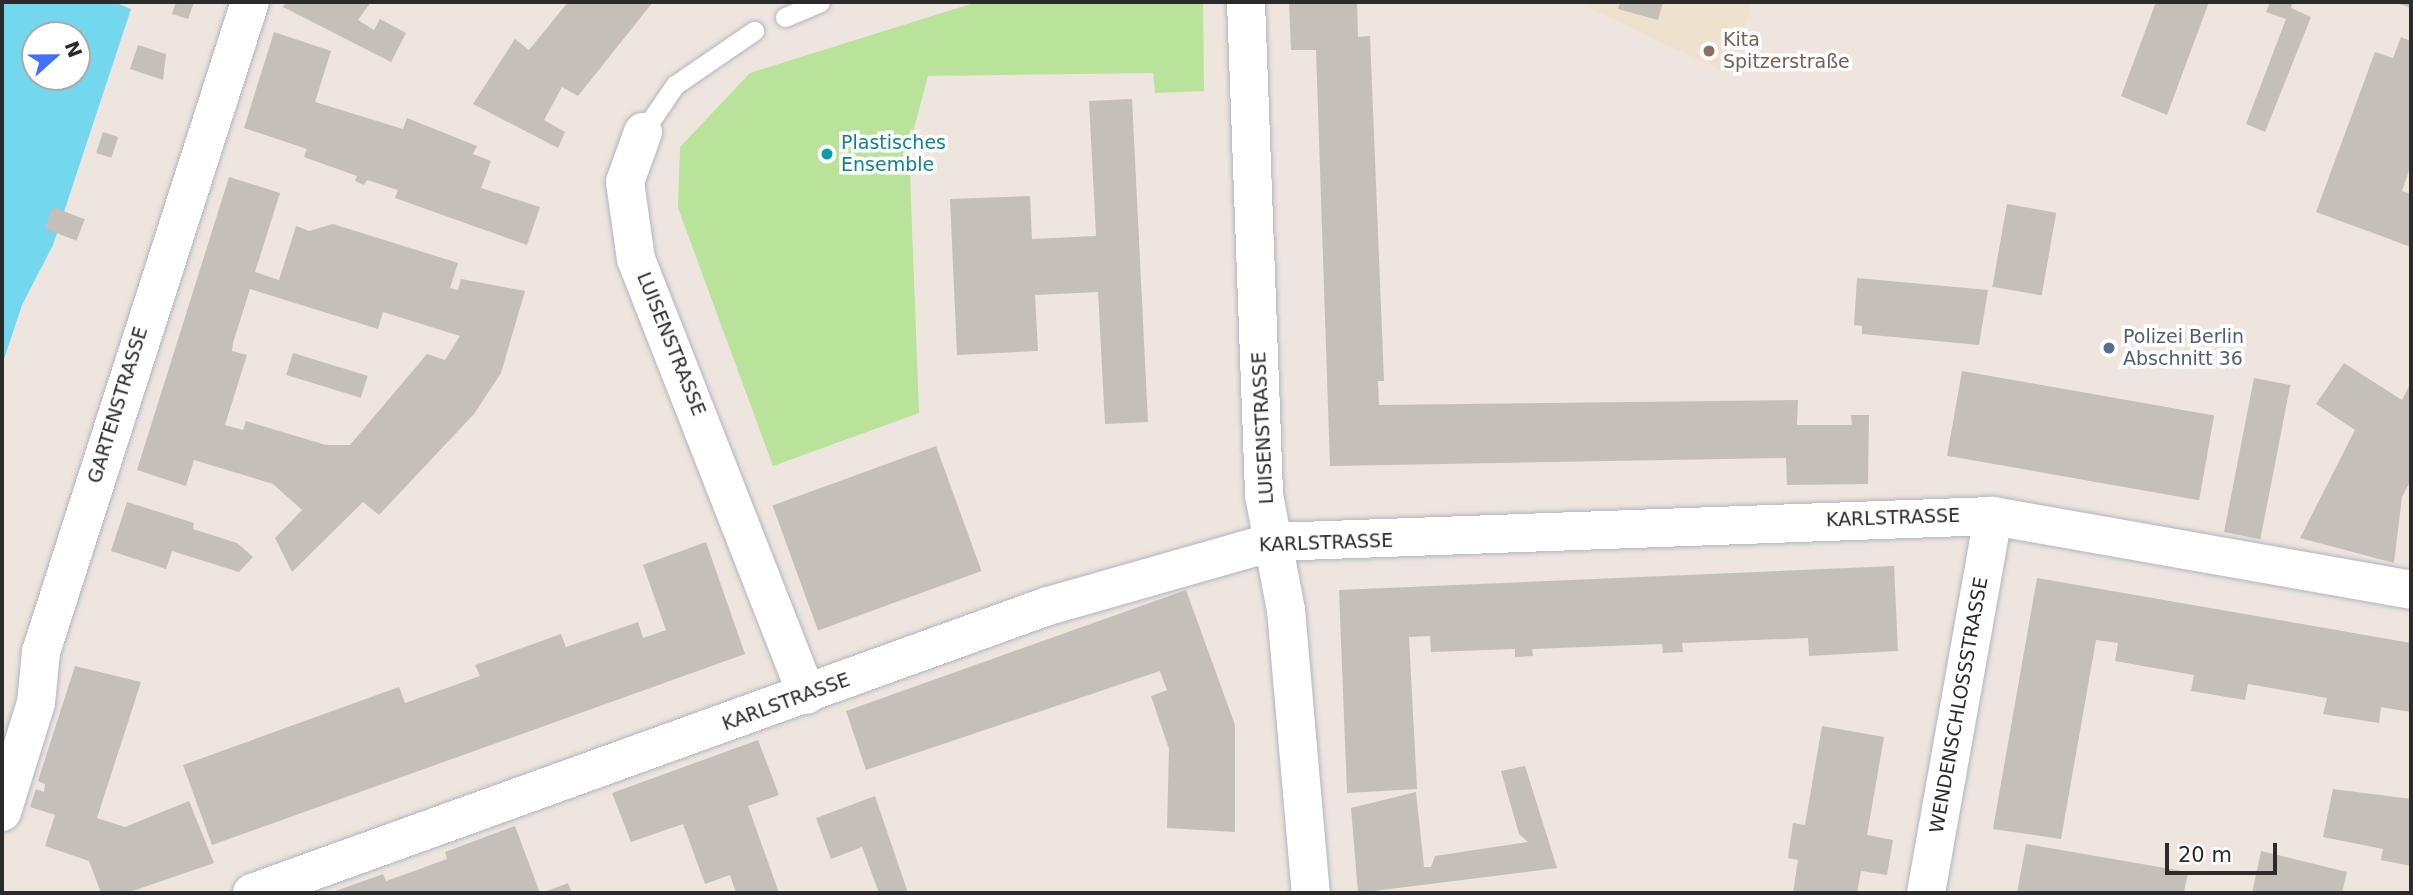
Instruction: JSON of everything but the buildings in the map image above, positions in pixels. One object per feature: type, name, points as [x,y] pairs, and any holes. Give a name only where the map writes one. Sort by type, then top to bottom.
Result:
[{"type":"street","name":"GARTENSTRASSE","points":[[2,811],[36,703],[45,640],[250,2]]},
{"type":"street","name":"LUISENSTRASSE","points":[[1246,2],[1264,495],[1286,610],[1311,893]]},
{"type":"street","name":"LUISENSTRASSE","points":[[643,132],[625,182],[636,259],[807,695]]},
{"type":"street","name":"KARLSTRASSE","points":[[252,893],[1048,606],[1273,542],[1993,516],[2411,590]]},
{"type":"street","name":"WENDENSCHLOSSSTRASSE","points":[[1926,893],[1993,516]]},
{"type":"lane","points":[[785,16],[820,2]]},
{"type":"lane","name":"LUISENSTRASSE","points":[[643,132],[675,85],[754,31]]},
{"type":"shaded area","name":"Kita Spitzerstraße","points":[[1577,2],[1752,2],[1729,74]]},
{"type":"green space","points":[[977,2],[1203,2],[1204,91],[1155,93],[1153,73],[928,76],[909,147],[919,413],[773,466],[678,208],[680,147],[750,73]]},
{"type":"water","points":[[2,2],[114,2],[131,9],[53,245],[22,305],[2,365]]},
{"type":"place","name":"Kita Spitzerstraße","points":[[1709,51]]},
{"type":"place","name":"Plastisches Ensemble","points":[[827,154]]},
{"type":"place","name":"Polizei Berlin Abschnitt 36","points":[[2109,348]]}]
